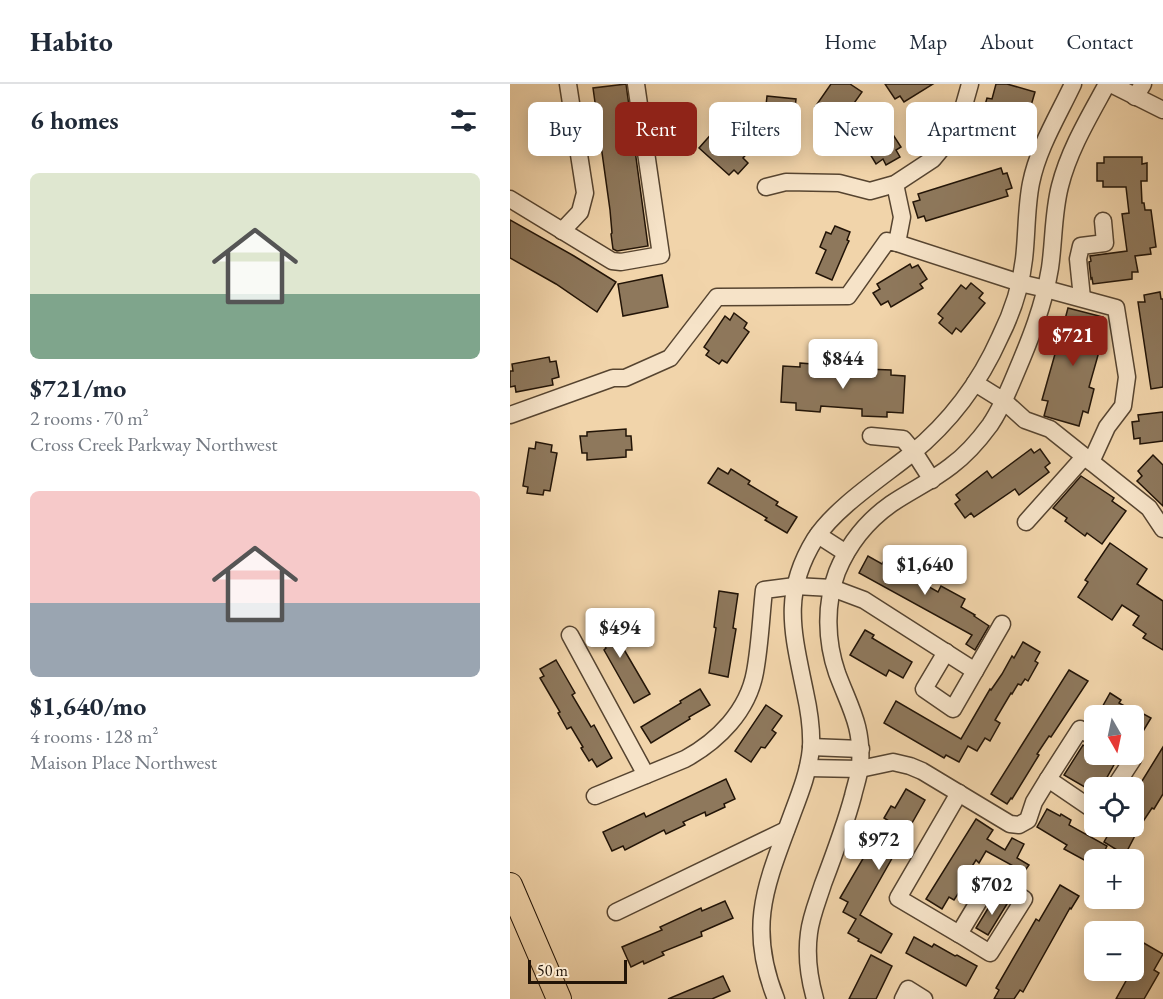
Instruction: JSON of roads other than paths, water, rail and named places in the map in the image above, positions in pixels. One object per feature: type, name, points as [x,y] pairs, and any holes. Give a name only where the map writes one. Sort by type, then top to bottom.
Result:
[{"type":"highway","points":[[510,885],[559,999]]},
{"type":"street","points":[[562,231],[580,212],[585,193],[568,84]]},
{"type":"street","points":[[510,199],[612,261],[621,262],[661,255],[636,84]]},
{"type":"street","points":[[766,187],[786,182],[839,183],[870,191],[895,184],[933,159],[957,130],[970,84]]},
{"type":"street","points":[[776,999],[766,969],[762,947],[760,928],[762,911],[768,881],[808,768],[811,747],[809,712],[792,629],[795,586],[809,550],[828,522],[914,452],[947,419],[990,359],[1013,307],[1020,284],[1028,205],[1032,180],[1041,150],[1073,84]]},
{"type":"street","points":[[815,999],[810,983],[807,951],[813,912],[849,812],[860,770],[860,734],[830,647],[828,618],[832,588],[838,572],[846,553],[866,526],[890,505],[954,464],[975,445],[991,424],[1004,401],[1033,333],[1046,289],[1059,188],[1068,160],[1109,84],[1139,91],[1163,110]]},
{"type":"street","points":[[1058,116],[1083,129]]},
{"type":"street","points":[[895,184],[902,217],[897,243]]},
{"type":"street","points":[[1082,298],[1078,259],[1081,246],[1105,243],[1103,221]]},
{"type":"street","points":[[512,417],[612,378],[625,378],[670,358],[717,297],[848,296],[886,241],[897,243],[1020,284],[1116,308],[1127,377],[1123,406],[1088,459],[1026,522]]},
{"type":"street","points":[[975,383],[1004,401],[1025,420],[1050,429],[1149,508],[1163,530]]},
{"type":"street","points":[[871,436],[903,439],[932,480]]},
{"type":"street","points":[[818,535],[846,553]]},
{"type":"street","points":[[595,796],[698,751],[731,723],[745,701],[755,674],[764,590],[795,586],[832,588],[864,600],[975,671]]},
{"type":"street","points":[[946,652],[924,689],[953,709],[1002,624]]},
{"type":"street","points":[[570,635],[646,775]]},
{"type":"street","points":[[808,768],[860,770],[893,762],[910,766],[1010,824],[1019,825],[1028,820],[1034,801],[1080,729],[1084,731]]},
{"type":"street","points":[[811,747],[861,749]]},
{"type":"street","points":[[1048,779],[1084,804]]},
{"type":"street","points":[[959,794],[898,898],[959,934]]},
{"type":"street","points":[[616,912],[786,830]]},
{"type":"street","points":[[903,999],[908,989],[924,999]]}]
